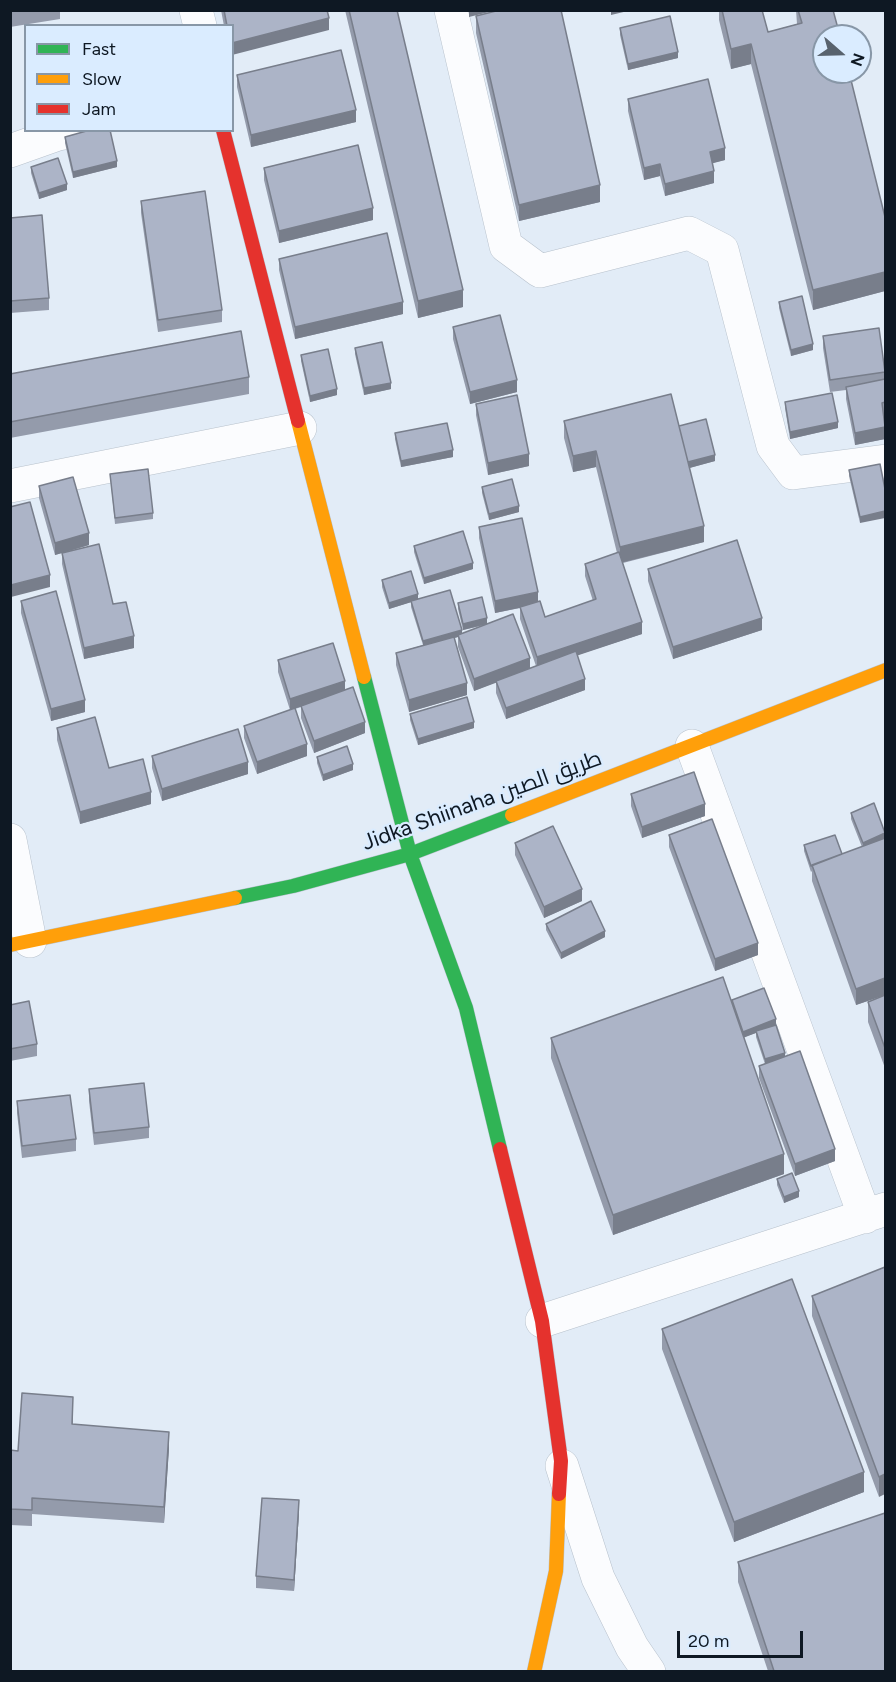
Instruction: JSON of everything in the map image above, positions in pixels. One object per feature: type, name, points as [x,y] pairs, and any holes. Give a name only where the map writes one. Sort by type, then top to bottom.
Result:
[{"type":"street","points":[[451,10],[506,246],[540,271],[689,233],[722,250],[773,446],[793,473],[885,461]]},
{"type":"street","points":[[10,151],[70,132]]},
{"type":"street","points":[[225,132],[410,854],[466,1008],[542,1321],[561,1461],[598,1578],[632,1647],[649,1671]]},
{"type":"street","points":[[10,486],[300,428]]},
{"type":"street","name":"Jidka Shiinaha طريق الصين","points":[[20,943],[293,886],[410,854],[885,670]]},
{"type":"street","points":[[542,1321],[875,1213],[692,746]]},
{"type":"street","points":[[10,840],[20,943]]},
{"type":"street","points":[[534,1671],[556,1571],[561,1461]]},
{"type":"building","points":[[224,10],[327,10],[329,18],[234,42],[234,24],[227,24]]},
{"type":"building","points":[[349,10],[397,10],[463,290],[418,301]]},
{"type":"building","points":[[500,10],[561,10],[600,185],[519,205],[476,16]]},
{"type":"building","points":[[722,10],[762,10],[768,32],[802,23],[798,10],[833,10],[837,24],[812,24],[812,84],[852,84],[885,217],[885,272],[813,290],[751,44],[731,49]]},
{"type":"building","points":[[670,16],[678,52],[628,64],[620,28]]},
{"type":"building","points":[[341,50],[356,110],[251,135],[237,75]]},
{"type":"building","points":[[708,79],[725,148],[710,152],[714,171],[665,184],[660,164],[644,168],[628,99]]},
{"type":"building","points":[[83,132],[110,132],[117,161],[73,172],[65,137]]},
{"type":"building","points":[[358,145],[373,208],[279,231],[264,168]]},
{"type":"building","points":[[58,158],[67,184],[39,193],[31,167]]},
{"type":"building","points":[[205,191],[222,310],[158,320],[141,201]]},
{"type":"building","points":[[42,215],[49,298],[10,301],[10,218]]},
{"type":"building","points":[[387,233],[403,302],[295,327],[279,259]]},
{"type":"building","points":[[802,296],[813,344],[791,350],[779,302]]},
{"type":"building","points":[[500,315],[517,380],[470,392],[453,327]]},
{"type":"building","points":[[879,328],[885,372],[830,380],[823,336]]},
{"type":"building","points":[[241,331],[249,377],[10,422],[10,374]]},
{"type":"building","points":[[382,342],[391,383],[364,388],[355,348]]},
{"type":"building","points":[[328,349],[337,389],[310,396],[301,355]]},
{"type":"building","points":[[885,379],[885,402],[882,403],[885,427],[855,433],[846,387]]},
{"type":"building","points":[[832,393],[838,422],[790,432],[785,402]]},
{"type":"building","points":[[671,394],[704,526],[620,547],[596,451],[573,456],[564,421]]},
{"type":"building","points":[[517,395],[529,454],[488,463],[476,404]]},
{"type":"building","points":[[706,419],[715,455],[688,462],[679,426]]},
{"type":"building","points":[[447,423],[453,450],[401,461],[395,433]]},
{"type":"building","points":[[880,464],[885,489],[885,511],[860,517],[849,470]]},
{"type":"building","points":[[148,469],[153,513],[115,518],[110,474]]},
{"type":"building","points":[[73,477],[89,533],[55,543],[39,486]]},
{"type":"building","points":[[512,479],[519,506],[489,514],[482,487]]},
{"type":"building","points":[[30,502],[50,575],[11,585],[10,507]]},
{"type":"building","points":[[522,518],[538,592],[495,601],[479,527]]},
{"type":"building","points":[[463,531],[473,563],[424,578],[414,546]]},
{"type":"building","points":[[737,540],[762,618],[673,647],[648,569]]},
{"type":"building","points":[[99,544],[113,604],[126,602],[134,636],[84,648],[62,553]]},
{"type":"building","points":[[619,552],[642,622],[537,657],[520,607],[540,601],[545,617],[596,599],[585,564]]},
{"type":"building","points":[[411,571],[418,594],[389,603],[382,580]]},
{"type":"building","points":[[450,590],[462,630],[423,641],[411,601]]},
{"type":"building","points":[[56,591],[85,700],[51,709],[21,601]]},
{"type":"building","points":[[482,597],[487,618],[463,624],[458,603]]},
{"type":"building","points":[[513,614],[530,658],[474,679],[458,635]]},
{"type":"building","points":[[454,637],[467,683],[409,700],[396,653]]},
{"type":"building","points":[[333,643],[345,681],[290,699],[278,660]]},
{"type":"building","points":[[576,651],[585,679],[506,708],[496,681]]},
{"type":"building","points":[[353,687],[365,722],[314,741],[301,706]]},
{"type":"building","points":[[467,697],[474,722],[418,739],[410,714]]},
{"type":"building","points":[[295,708],[307,744],[257,762],[244,726]]},
{"type":"building","points":[[95,717],[109,768],[143,759],[151,792],[80,812],[57,728]]},
{"type":"building","points":[[238,729],[248,762],[162,789],[152,756]]},
{"type":"building","points":[[347,746],[353,764],[323,775],[317,757]]},
{"type":"building","points":[[694,772],[705,804],[642,827],[631,794]]},
{"type":"building","points":[[874,803],[885,833],[863,843],[851,813]]},
{"type":"building","points":[[712,819],[758,943],[715,959],[669,835]]},
{"type":"building","points":[[553,826],[582,889],[544,907],[515,843]]},
{"type":"building","points":[[835,835],[842,854],[811,866],[804,845]]},
{"type":"building","points":[[885,838],[885,978],[856,989],[812,865]]},
{"type":"building","points":[[591,901],[605,931],[561,953],[546,924]]},
{"type":"building","points":[[723,977],[784,1154],[613,1215],[551,1038]]},
{"type":"building","points":[[764,988],[776,1019],[743,1032],[732,1000]]},
{"type":"building","points":[[885,995],[885,1048],[868,1002]]},
{"type":"building","points":[[29,1001],[37,1044],[10,1049],[10,1005]]},
{"type":"building","points":[[776,1025],[785,1053],[765,1059],[756,1031]]},
{"type":"building","points":[[800,1051],[835,1149],[795,1164],[759,1066]]},
{"type":"building","points":[[144,1083],[149,1127],[94,1133],[89,1089]]},
{"type":"building","points":[[70,1095],[76,1139],[22,1146],[17,1101]]},
{"type":"building","points":[[792,1173],[799,1191],[784,1197],[777,1179]]},
{"type":"building","points":[[885,1267],[885,1474],[879,1477],[812,1296]]},
{"type":"building","points":[[792,1279],[864,1472],[734,1522],[662,1329]]},
{"type":"building","points":[[22,1393],[73,1397],[72,1424],[169,1432],[164,1507],[32,1498],[32,1510],[10,1509],[10,1450],[18,1451]]},
{"type":"building","points":[[262,1498],[299,1500],[294,1580],[256,1576]]},
{"type":"building","points":[[885,1513],[885,1671],[774,1671],[738,1562]]},
{"type":"traffic: fast","points":[[364,677],[410,854],[466,1008],[500,1149]]},
{"type":"traffic: fast","points":[[235,898],[293,886],[410,854],[512,815]]},
{"type":"traffic: slow","points":[[298,421],[364,677]]},
{"type":"traffic: slow","points":[[512,815],[886,670]]},
{"type":"traffic: slow","points":[[10,945],[235,898]]},
{"type":"traffic: slow","points":[[534,1672],[556,1571],[559,1494]]},
{"type":"traffic: jam","points":[[224,132],[298,421]]},
{"type":"traffic: jam","points":[[500,1149],[542,1321],[561,1461],[559,1494]]}]
